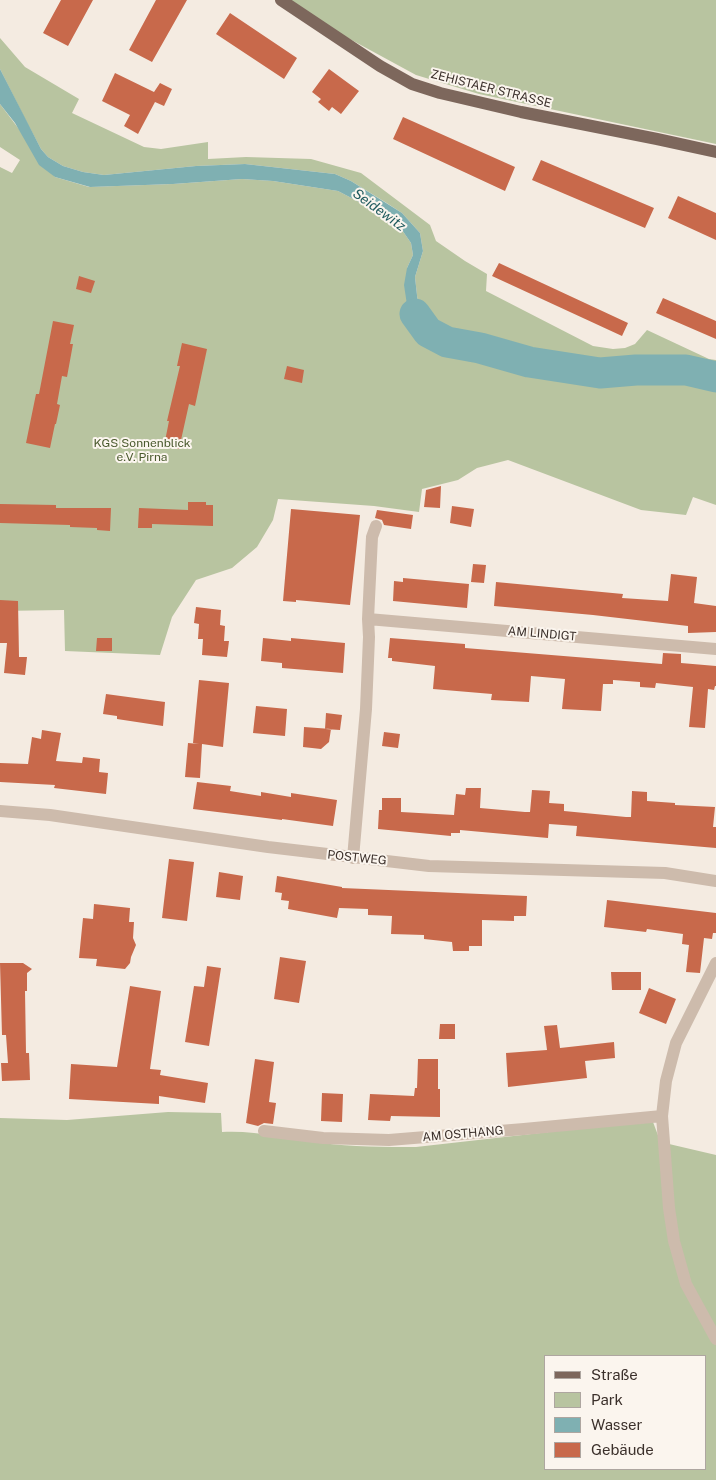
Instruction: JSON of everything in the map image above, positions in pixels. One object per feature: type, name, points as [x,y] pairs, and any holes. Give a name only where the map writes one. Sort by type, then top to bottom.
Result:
[{"type":"main road","name":"ZEHISTAER STRASSE","points":[[281,0],[380,66],[412,84],[440,93],[521,112],[716,152]]},
{"type":"street","points":[[353,858],[366,709],[372,537],[376,526]]},
{"type":"street","name":"AM LINDIGT","points":[[368,619],[716,649]]},
{"type":"street","name":"POSTWEG","points":[[0,811],[50,815],[268,847],[429,866],[665,873],[716,881]]},
{"type":"street","points":[[716,963],[676,1043],[666,1081],[662,1116],[668,1208],[674,1241],[686,1284],[716,1339]]},
{"type":"street","name":"AM OSTHANG","points":[[264,1130],[324,1138],[389,1140],[662,1116]]},
{"type":"green space","points":[[289,0],[716,0],[716,144],[479,94],[416,75],[335,31]]},
{"type":"green space","points":[[0,38],[25,67],[79,99],[72,113],[144,147],[161,149],[208,142],[208,159],[246,157],[311,159],[361,173],[430,225],[436,241],[487,274],[486,291],[593,346],[613,349],[625,348],[635,344],[647,330],[709,359],[716,360],[716,369],[642,363],[599,365],[552,359],[448,335],[432,329],[419,313],[415,277],[423,251],[420,233],[402,213],[351,181],[335,174],[245,164],[196,166],[104,175],[83,172],[63,166],[48,157],[41,149],[0,69]]},
{"type":"green space","name":"KGS Sonnenblick e.V. Pirna","points":[[0,104],[55,177],[89,187],[242,179],[273,181],[338,191],[361,203],[402,230],[411,243],[413,255],[407,268],[423,335],[444,344],[447,342],[541,363],[598,373],[656,369],[716,377],[716,505],[693,497],[686,515],[641,510],[508,460],[477,468],[458,480],[422,489],[419,512],[374,506],[278,499],[273,520],[257,547],[232,568],[196,580],[172,617],[160,655],[65,651],[64,610],[0,611],[0,167],[12,173],[20,160],[0,147]]},
{"type":"green space","points":[[168,1112],[221,1113],[222,1132],[259,1134],[345,1145],[404,1147],[653,1122],[659,1138],[668,1230],[716,1345],[716,1480],[0,1480],[0,1118],[67,1120]]},
{"type":"green space","points":[[669,1144],[716,1155],[716,1331],[691,1284],[677,1242]]},
{"type":"water","points":[[0,69],[41,149],[48,157],[63,166],[83,172],[104,175],[196,166],[245,164],[335,174],[351,181],[402,213],[420,233],[423,251],[415,277],[419,313],[432,329],[448,335],[552,359],[599,365],[642,363],[716,369],[716,377],[666,370],[646,369],[603,373],[579,370],[447,342],[445,344],[423,335],[409,318],[404,285],[407,268],[413,255],[411,243],[402,230],[361,203],[338,191],[273,181],[242,179],[90,187],[55,177],[39,165],[15,123],[0,104]]},
{"type":"building","points":[[61,0],[93,0],[68,46],[43,33]]},
{"type":"building","points":[[156,0],[187,0],[152,62],[129,50]]},
{"type":"building","points":[[230,13],[297,58],[284,79],[216,34]]},
{"type":"building","points":[[329,69],[359,91],[341,114],[332,107],[329,111],[318,102],[321,99],[312,92]]},
{"type":"building","points":[[115,73],[154,92],[160,83],[172,89],[164,106],[155,102],[138,134],[124,126],[130,115],[102,101]]},
{"type":"building","points":[[403,117],[515,167],[505,191],[393,139]]},
{"type":"building","points":[[541,160],[654,208],[645,228],[532,180]]},
{"type":"building","points":[[678,196],[716,213],[716,240],[668,218]]},
{"type":"building","points":[[499,263],[628,323],[622,336],[492,276]]},
{"type":"building","points":[[79,276],[95,281],[91,293],[76,289]]},
{"type":"building","points":[[663,298],[716,321],[716,339],[656,313]]},
{"type":"building","points":[[53,321],[74,325],[70,344],[73,344],[67,377],[62,376],[57,404],[60,405],[50,448],[26,443],[36,394],[39,394]]},
{"type":"building","points":[[182,343],[207,349],[195,406],[189,404],[179,449],[164,446],[169,421],[167,421],[180,366],[177,366]]},
{"type":"building","points":[[287,366],[304,370],[302,383],[284,379]]},
{"type":"building","points":[[441,486],[440,508],[424,507],[426,490]]},
{"type":"building","points":[[188,502],[206,502],[206,505],[213,505],[213,526],[152,524],[152,528],[138,528],[139,508],[188,510]]},
{"type":"building","points":[[0,504],[56,505],[56,508],[111,508],[110,531],[97,530],[97,528],[70,527],[70,525],[0,523]]},
{"type":"building","points":[[452,506],[474,509],[471,527],[450,523]]},
{"type":"building","points":[[291,509],[360,515],[350,605],[296,600],[296,602],[283,601]]},
{"type":"building","points":[[377,510],[413,515],[411,529],[384,525],[382,520],[375,518]]},
{"type":"building","points":[[473,564],[486,565],[484,583],[471,582]]},
{"type":"building","points":[[671,574],[697,577],[694,603],[716,606],[716,632],[688,633],[688,626],[494,606],[496,582],[623,594],[622,598],[668,601]]},
{"type":"building","points":[[403,578],[469,584],[467,608],[393,601],[394,581],[403,582]]},
{"type":"building","points":[[0,600],[18,601],[19,657],[27,657],[25,675],[4,673],[7,643],[0,643]]},
{"type":"building","points":[[196,607],[221,610],[220,625],[225,626],[224,641],[229,641],[227,657],[202,655],[203,639],[198,639],[199,624],[194,623]]},
{"type":"building","points":[[97,638],[112,638],[112,651],[96,651]]},
{"type":"building","points":[[263,638],[291,641],[291,638],[345,643],[343,673],[282,668],[282,663],[261,661]]},
{"type":"building","points":[[390,638],[465,644],[465,648],[662,664],[663,653],[681,654],[681,663],[716,666],[716,686],[714,690],[708,689],[705,728],[689,727],[693,687],[656,683],[655,688],[640,687],[640,682],[613,680],[613,684],[603,684],[601,711],[562,709],[565,679],[531,676],[529,702],[491,700],[492,694],[433,689],[435,666],[392,661],[392,658],[388,658]]},
{"type":"building","points":[[199,680],[229,683],[223,747],[202,744],[200,778],[185,777],[188,743],[199,744],[193,743]]},
{"type":"building","points":[[106,694],[165,702],[163,726],[117,719],[117,716],[103,714]]},
{"type":"building","points":[[256,706],[287,709],[285,736],[253,733]]},
{"type":"building","points":[[326,713],[342,715],[340,730],[325,729]]},
{"type":"building","points":[[304,727],[331,729],[329,742],[321,749],[303,747]]},
{"type":"building","points":[[42,730],[61,733],[56,761],[82,763],[83,757],[100,759],[99,772],[108,773],[106,794],[54,788],[55,785],[0,782],[0,763],[28,764],[32,737],[41,739]]},
{"type":"building","points":[[384,732],[400,734],[398,748],[382,746]]},
{"type":"building","points":[[197,782],[231,786],[230,791],[261,796],[261,792],[291,797],[291,793],[337,800],[333,826],[193,809]]},
{"type":"building","points":[[466,788],[481,788],[480,808],[525,812],[530,812],[532,790],[550,791],[549,803],[564,804],[564,811],[626,817],[631,817],[632,791],[647,792],[647,801],[675,803],[675,805],[715,807],[713,827],[716,827],[716,848],[576,836],[577,826],[549,824],[548,838],[460,830],[460,833],[451,833],[451,836],[378,829],[379,810],[382,810],[382,798],[401,798],[401,812],[454,815],[456,794],[465,795]]},
{"type":"building","points":[[169,859],[194,862],[187,921],[162,918]]},
{"type":"building","points":[[219,872],[243,876],[240,900],[216,897]]},
{"type":"building","points":[[277,876],[342,888],[527,896],[526,916],[514,916],[514,921],[482,920],[482,946],[469,946],[469,951],[453,951],[452,942],[424,939],[424,935],[391,934],[392,916],[368,915],[368,909],[339,908],[337,918],[288,909],[289,901],[281,900],[282,893],[275,892]]},
{"type":"building","points":[[607,900],[716,913],[716,933],[713,933],[712,939],[704,938],[700,973],[686,972],[689,945],[682,944],[683,934],[647,929],[646,932],[604,927]]},
{"type":"building","points":[[94,904],[130,908],[129,922],[134,922],[133,938],[136,945],[130,963],[125,969],[96,966],[97,959],[79,958],[83,918],[93,919]]},
{"type":"building","points":[[280,957],[306,961],[299,1003],[274,999]]},
{"type":"building","points":[[0,963],[23,963],[32,969],[27,973],[27,991],[25,991],[26,1053],[29,1053],[30,1080],[2,1081],[1,1063],[8,1063],[6,1035],[2,1035]]},
{"type":"building","points":[[207,966],[221,968],[209,1046],[185,1042],[194,986],[204,987]]},
{"type":"building","points":[[611,972],[641,972],[641,990],[612,990]]},
{"type":"building","points":[[130,986],[161,991],[150,1069],[161,1070],[160,1075],[208,1083],[205,1103],[159,1096],[159,1104],[69,1099],[71,1064],[117,1067]]},
{"type":"building","points":[[649,988],[676,999],[666,1024],[639,1013]]},
{"type":"building","points":[[440,1024],[455,1024],[455,1039],[439,1039]]},
{"type":"building","points":[[557,1025],[560,1048],[614,1042],[615,1058],[585,1061],[587,1078],[508,1087],[506,1053],[547,1050],[544,1026]]},
{"type":"building","points":[[255,1059],[274,1062],[269,1102],[276,1103],[273,1124],[264,1123],[258,1126],[246,1123]]},
{"type":"building","points":[[418,1059],[438,1059],[440,1117],[391,1116],[390,1121],[368,1120],[370,1094],[414,1096],[415,1088],[417,1088]]},
{"type":"building","points":[[322,1093],[343,1094],[342,1122],[321,1121]]},
{"type":"waterway","name":"Seidewitz","points":[[415,314],[428,332],[447,342],[480,348],[529,362],[600,373],[636,370],[686,370],[716,377]]}]
